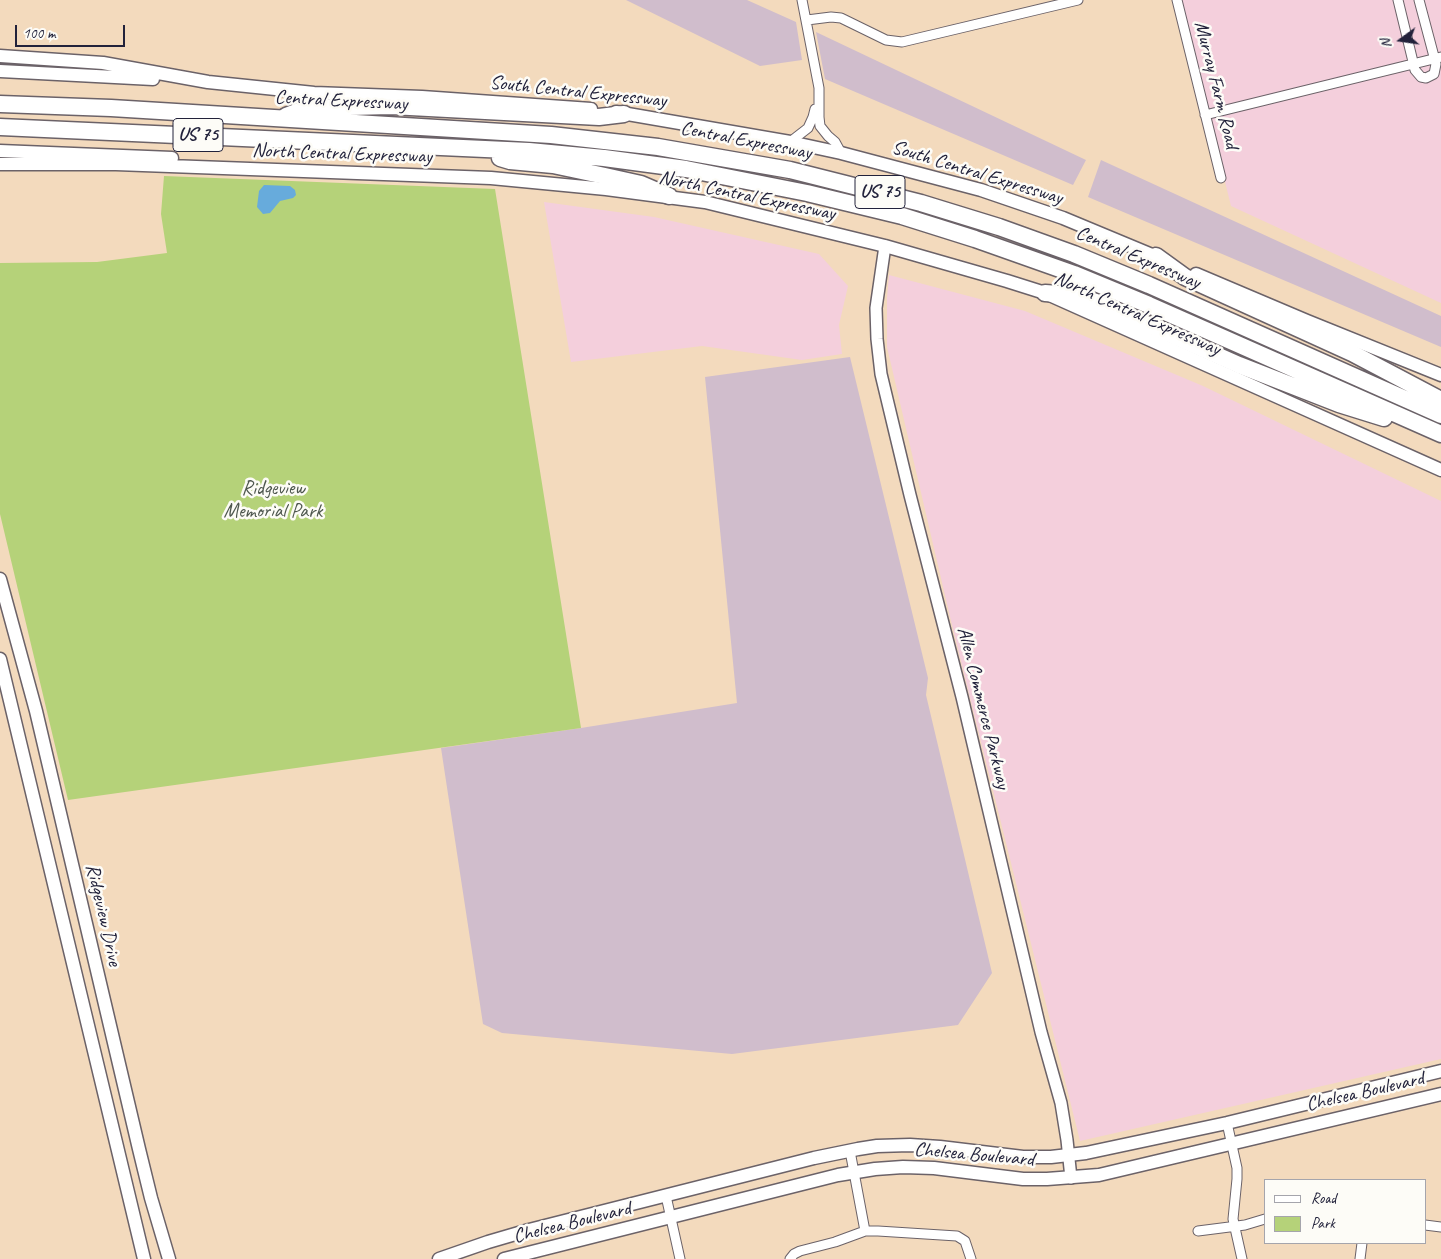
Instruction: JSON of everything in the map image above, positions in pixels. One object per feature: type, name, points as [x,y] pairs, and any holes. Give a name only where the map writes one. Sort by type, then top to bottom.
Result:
[{"type":"highway","name":"Central Expressway","points":[[0,104],[524,132],[631,143],[737,160],[869,189],[990,224],[1099,264],[1441,415]]},
{"type":"highway","points":[[281,118],[307,108],[391,106],[599,117],[624,114]]},
{"type":"highway","name":"Central Expressway","points":[[0,127],[462,147],[575,155],[694,170],[807,192],[902,216],[984,242],[1074,274],[1149,305],[1441,434]]},
{"type":"highway","points":[[462,147],[510,160],[553,165],[632,182],[669,196]]},
{"type":"highway","points":[[1156,256],[1185,276],[1352,353],[1441,400]]},
{"type":"highway","points":[[1045,293],[1073,295],[1099,303],[1239,365],[1339,404],[1378,417],[1416,422]]},
{"type":"main road","name":"South Central Expressway","points":[[0,56],[103,63],[208,82],[314,94],[472,100],[624,114],[790,142],[841,153],[981,190],[1063,218],[1307,321],[1441,375]]},
{"type":"main road","points":[[0,71],[208,82]]},
{"type":"main road","points":[[0,151],[250,163],[284,170]]},
{"type":"main road","name":"North Central Expressway","points":[[0,164],[116,164],[490,178],[669,196],[740,210],[885,246],[996,277],[1045,293],[1441,470]]},
{"type":"main road","name":"Ridgeview Drive","points":[[0,579],[36,711],[139,1149],[169,1259]]},
{"type":"main road","name":"Ridgeview Drive","points":[[0,659],[144,1259]]},
{"type":"main road","points":[[40,823],[61,818]]},
{"type":"main road","name":"Chelsea Boulevard","points":[[439,1259],[529,1230],[814,1158],[850,1151],[877,1146],[910,1145],[1024,1157],[1070,1156],[1227,1123],[1441,1072]]},
{"type":"main road","name":"Chelsea Boulevard","points":[[504,1259],[854,1172],[914,1167],[1011,1178],[1047,1179],[1099,1175],[1441,1094]]},
{"type":"street","points":[[802,0],[819,88],[820,126],[835,142],[841,153]]},
{"type":"street","points":[[807,20],[831,17],[841,18],[886,40],[902,42],[1078,0]]},
{"type":"street","name":"Murray Farm Road","points":[[1177,0],[1221,178]]},
{"type":"street","points":[[1398,0],[1413,64],[1417,74],[1426,78],[1434,74],[1437,58],[1419,0]]},
{"type":"street","points":[[1205,115],[1437,58]]},
{"type":"street","points":[[790,142],[808,128],[811,123],[817,78]]},
{"type":"street","name":"Allen Commerce Parkway","points":[[885,246],[876,308],[877,339],[883,381],[962,697],[1041,1032],[1059,1093],[1070,1156],[1071,1178]]},
{"type":"street","points":[[1227,1123],[1238,1174],[1233,1214],[1242,1259]]},
{"type":"street","points":[[850,1151],[865,1231]]},
{"type":"street","points":[[666,1196],[680,1259]]},
{"type":"street","points":[[1198,1231],[1264,1219]]},
{"type":"street","points":[[1426,1225],[1441,1227]]},
{"type":"street","points":[[790,1259],[800,1251],[835,1242],[865,1231],[920,1232],[957,1236],[963,1239],[967,1245],[971,1259]]},
{"type":"street","points":[[1360,1259],[1362,1244]]},
{"type":"shaded area","points":[[626,0],[747,0],[796,22],[802,60],[760,66]]},
{"type":"shaded area","points":[[1180,0],[1441,0],[1441,303],[1231,206]]},
{"type":"shaded area","points":[[816,32],[1086,160],[1073,185],[825,79]]},
{"type":"shaded area","points":[[1101,160],[1441,316],[1441,347],[1088,197]]},
{"type":"shaded area","points":[[544,202],[654,217],[819,254],[848,286],[839,325],[842,354],[802,360],[702,346],[571,362]]},
{"type":"shaded area","points":[[889,275],[1025,311],[1203,386],[1441,501],[1441,1059],[1080,1141],[951,621],[887,347]]},
{"type":"shaded area","points":[[850,357],[928,678],[926,695],[992,973],[958,1025],[732,1054],[502,1033],[483,1024],[441,748],[737,703],[705,377]]},
{"type":"green space","name":"Ridgeview Memorial Park","points":[[164,176],[495,189],[581,728],[68,800],[0,514],[0,263],[97,262],[167,253],[161,214]]},
{"type":"water","points":[[264,185],[290,186],[295,190],[296,195],[293,198],[280,201],[270,213],[263,214],[257,207],[259,191]]}]
